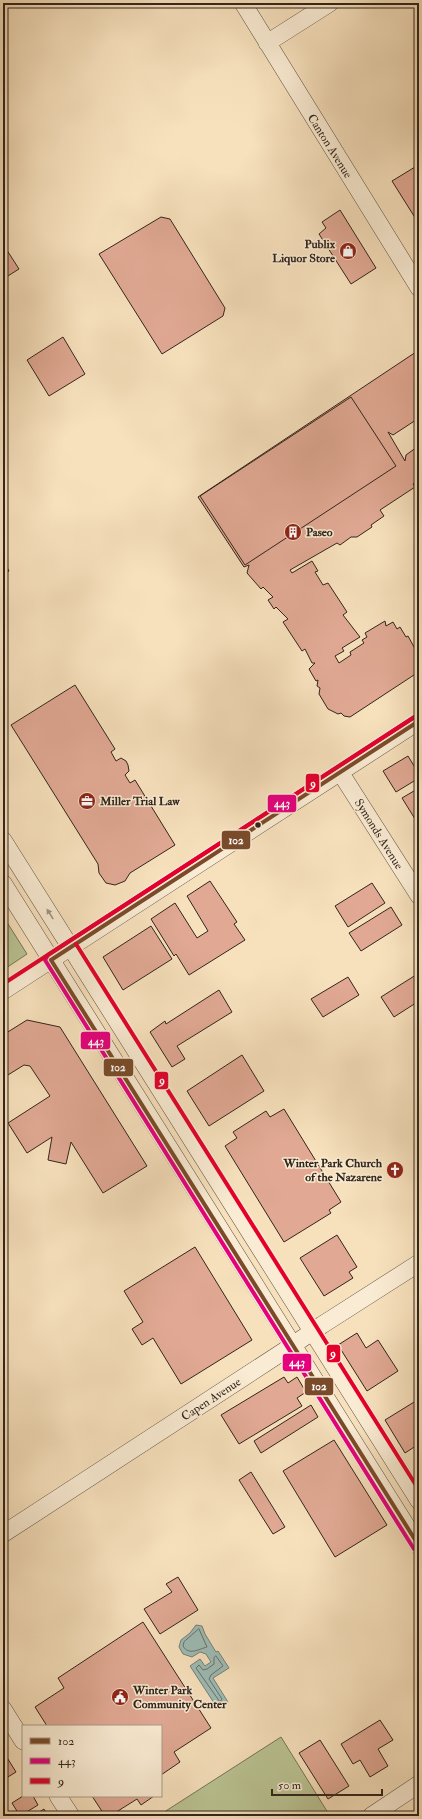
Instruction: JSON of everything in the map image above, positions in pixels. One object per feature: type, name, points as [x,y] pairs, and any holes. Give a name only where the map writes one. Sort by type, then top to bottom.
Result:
[{"type":"street","name":"Canton Avenue","points":[[243,3],[419,288]]},
{"type":"street","points":[[267,43],[330,3]]},
{"type":"street","points":[[3,991],[419,720]]},
{"type":"street","name":"Symonds Avenue","points":[[340,772],[419,896]]},
{"type":"street","points":[[3,840],[419,1501]]},
{"type":"street","points":[[3,883],[419,1546]]},
{"type":"street","name":"Capen Avenue","points":[[3,1534],[312,1332],[419,1264]]},
{"type":"street","points":[[3,1709],[22,1739]]},
{"type":"street","points":[[371,1816],[419,1784]]},
{"type":"street","points":[[59,1797],[71,1816]]},
{"type":"green space","points":[[3,916],[27,954],[3,970]]},
{"type":"green space","points":[[281,1737],[330,1816],[158,1816]]},
{"type":"water","points":[[196,1625],[202,1626],[216,1652],[218,1651],[229,1668],[213,1678],[228,1702],[218,1709],[190,1666],[200,1659],[205,1666],[211,1662],[206,1654],[200,1652],[192,1657],[183,1654],[179,1647],[181,1640],[190,1633]]},
{"type":"building","points":[[419,159],[419,224],[392,181],[415,167],[416,161]]},
{"type":"building","name":"Publix Liquor Store","points":[[340,210],[376,268],[351,284],[319,234],[326,228],[322,222]]},
{"type":"building","points":[[161,217],[170,219],[225,308],[223,316],[162,354],[99,254]]},
{"type":"building","points":[[3,244],[19,269],[3,279]]},
{"type":"building","points":[[63,337],[85,374],[49,396],[27,360]]},
{"type":"building","name":"Paseo","points":[[419,350],[419,418],[393,435],[388,432],[405,461],[406,455],[417,447],[419,449],[419,481],[413,484],[415,487],[380,510],[384,516],[371,525],[372,527],[357,537],[351,537],[340,545],[337,543],[290,570],[292,573],[312,561],[318,571],[315,572],[323,585],[328,583],[347,612],[343,615],[360,637],[342,648],[344,651],[335,656],[339,663],[351,655],[350,652],[364,643],[362,640],[367,637],[365,633],[385,621],[386,626],[393,622],[397,629],[400,627],[406,637],[408,636],[419,656],[417,657],[419,666],[415,669],[417,673],[350,717],[344,716],[341,713],[338,714],[328,709],[319,694],[320,688],[317,686],[318,680],[316,681],[309,669],[315,663],[312,663],[305,649],[302,651],[283,622],[288,619],[276,607],[274,609],[268,600],[273,597],[263,587],[261,589],[247,573],[249,565],[244,567],[198,497]]},
{"type":"building","points":[[351,397],[396,466],[245,565],[200,496]]},
{"type":"building","points":[[3,560],[9,571],[3,575]]},
{"type":"building","points":[[75,685],[115,749],[111,752],[116,761],[121,758],[126,761],[129,771],[125,775],[130,783],[135,780],[175,845],[130,873],[125,881],[115,885],[106,883],[99,873],[98,864],[11,725]]},
{"type":"building","points":[[408,756],[419,774],[419,778],[396,792],[383,771]]},
{"type":"building","points":[[419,788],[419,817],[415,819],[402,798]]},
{"type":"building","points":[[210,881],[237,922],[234,924],[245,940],[189,975],[176,954],[174,956],[151,919],[175,903],[197,938],[208,931],[187,896]]},
{"type":"building","points":[[372,883],[385,903],[348,927],[335,906]]},
{"type":"building","points":[[391,907],[402,925],[361,951],[349,933]]},
{"type":"building","points":[[151,926],[172,959],[123,990],[103,957]]},
{"type":"building","points":[[419,973],[419,1001],[394,1017],[381,997]]},
{"type":"building","points":[[348,977],[359,995],[323,1017],[311,999]]},
{"type":"building","points":[[219,990],[232,1012],[177,1046],[185,1059],[172,1067],[150,1032],[165,1021],[166,1024]]},
{"type":"building","points":[[27,1020],[60,1027],[147,1166],[103,1193],[71,1142],[66,1164],[48,1160],[52,1137],[27,1153],[8,1123],[50,1096],[30,1066],[24,1065],[3,1078],[3,1035]]},
{"type":"building","points":[[242,1055],[264,1091],[209,1126],[187,1091]]},
{"type":"building","points":[[284,1109],[341,1202],[329,1210],[331,1213],[284,1242],[225,1146],[237,1138],[233,1132],[266,1111],[270,1117]]},
{"type":"building","points":[[337,1235],[357,1267],[349,1272],[353,1278],[324,1296],[300,1258]]},
{"type":"building","points":[[195,1247],[252,1340],[181,1384],[153,1338],[142,1345],[132,1329],[143,1322],[124,1291]]},
{"type":"building","points":[[357,1333],[366,1348],[378,1340],[398,1371],[367,1391],[338,1345]]},
{"type":"building","points":[[284,1377],[288,1383],[297,1377],[306,1392],[297,1398],[302,1406],[239,1444],[221,1415]]},
{"type":"building","points":[[419,1399],[419,1444],[405,1453],[385,1420]]},
{"type":"building","points":[[311,1405],[318,1417],[261,1453],[254,1441]]},
{"type":"building","points":[[334,1440],[387,1525],[335,1557],[283,1471]]},
{"type":"building","points":[[251,1472],[285,1527],[273,1534],[239,1480]]},
{"type":"building","points":[[178,1577],[198,1610],[160,1634],[144,1609],[172,1592],[166,1584]]},
{"type":"building","name":"Winter Park Community Center","points":[[143,1622],[211,1728],[174,1752],[180,1762],[162,1774],[162,1725],[46,1725],[35,1707],[64,1688],[58,1678]]},
{"type":"building","points":[[380,1720],[393,1740],[378,1749],[388,1766],[370,1777],[360,1760],[353,1764],[341,1744]]},
{"type":"building","points":[[320,1740],[349,1786],[328,1799],[299,1753]]},
{"type":"building","points":[[6,1756],[16,1772],[3,1780],[3,1758]]},
{"type":"building","points":[[22,1797],[34,1797],[38,1805],[20,1816],[12,1803]]},
{"type":"building","points":[[93,1797],[153,1797],[141,1805],[137,1799],[110,1816],[105,1816]]},
{"type":"building","points":[[44,1809],[48,1816],[33,1816]]},
{"type":"transit line","name":"443","points":[[414,1549],[45,960],[48,955],[416,716]]},
{"type":"transit line","name":"9","points":[[3,984],[416,716]]},
{"type":"transit line","name":"102","points":[[419,721],[51,960],[419,1546]]},
{"type":"transit line","name":"9","points":[[76,944],[419,1490]]},
{"type":"place","name":"Publix Liquor Store","points":[[348,251]]},
{"type":"place","name":"Paseo","points":[[293,532]]},
{"type":"place","name":"Miller Trial Law","points":[[87,801]]},
{"type":"place","name":"Winter Park Church of the Nazarene","points":[[395,1170]]},
{"type":"place","name":"Winter Park Community Center","points":[[120,1697]]}]
